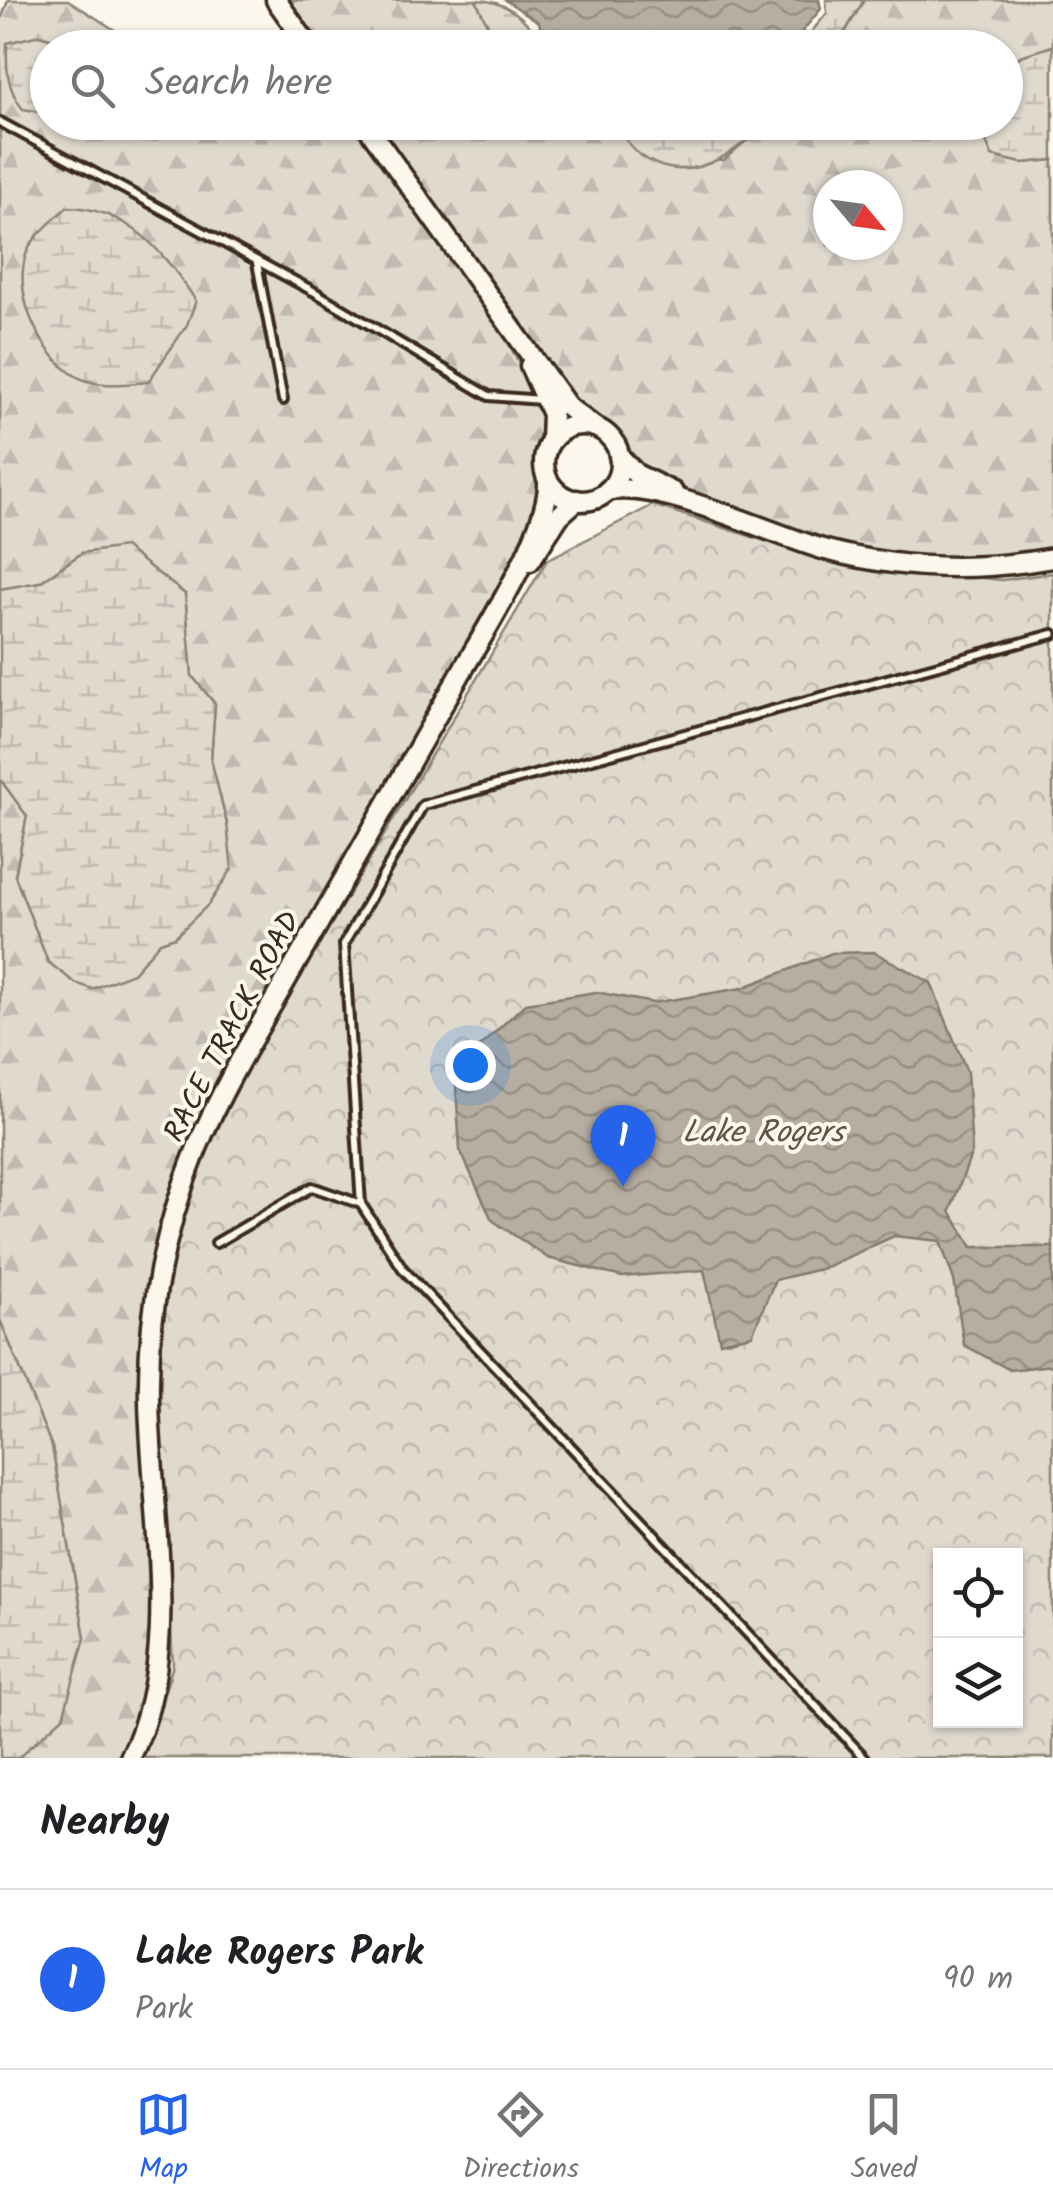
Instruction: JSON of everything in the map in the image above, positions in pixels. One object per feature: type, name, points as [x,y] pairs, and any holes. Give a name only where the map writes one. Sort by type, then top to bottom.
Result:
[{"type":"main road","points":[[276,0],[297,30]]},
{"type":"main road","points":[[377,140],[501,313],[555,400],[610,438],[619,456],[636,474],[709,510]]},
{"type":"main road","points":[[555,400],[551,440],[544,460],[548,480],[566,497],[578,500],[631,489],[709,510],[785,537],[886,563],[988,567],[1053,558]]},
{"type":"main road","points":[[551,440],[570,426],[593,426]]},
{"type":"main road","points":[[607,491],[619,469],[619,456]]},
{"type":"main road","name":"RACE TRACK ROAD","points":[[504,598],[545,508],[548,480]]},
{"type":"main road","name":"RACE TRACK ROAD","points":[[130,1758],[153,1696],[159,1641],[149,1397],[151,1337],[166,1242],[186,1177],[232,1076],[504,598],[559,516],[578,500]]},
{"type":"lane","points":[[0,122],[30,138]]},
{"type":"lane","points":[[33,140],[257,262],[489,396],[555,400]]},
{"type":"lane","points":[[257,262],[283,400]]},
{"type":"lane","points":[[865,1758],[402,1269],[361,1204],[344,944],[424,805],[1053,634]]},
{"type":"lane","points":[[216,1243],[312,1187],[361,1204]]},
{"type":"green space","points":[[8,0],[68,0],[115,30],[30,30],[30,77],[23,109],[30,110],[30,140],[367,140],[494,316],[544,415],[536,458],[540,499],[496,594],[205,1111],[141,1396],[151,1640],[145,1694],[120,1758],[18,1758],[33,1742],[85,1638],[52,1447],[0,1320],[0,779],[27,816],[15,876],[48,962],[133,973],[160,942],[175,937],[227,824],[211,760],[215,704],[192,676],[185,594],[124,548],[82,553],[40,582],[0,589],[0,23]]},
{"type":"green space","points":[[285,0],[476,0],[490,30],[307,30]]},
{"type":"green space","points":[[476,0],[513,11],[532,30],[490,30]]},
{"type":"green space","points":[[826,0],[864,0],[846,30],[813,30],[827,13]]},
{"type":"green space","points":[[864,0],[1053,0],[1053,46],[1023,55],[1023,30],[846,30]]},
{"type":"green space","points":[[30,37],[30,110],[23,109],[11,86],[7,43]]},
{"type":"green space","points":[[1053,46],[1053,160],[1022,163],[992,156],[986,140],[1023,140],[1023,55]]},
{"type":"green space","points":[[385,140],[628,140],[639,154],[724,160],[747,140],[986,140],[992,156],[1022,163],[1053,160],[1053,550],[1011,556],[933,558],[821,538],[703,500],[662,482],[635,462],[603,422],[574,404]]},
{"type":"green space","points":[[627,140],[747,140],[707,164],[674,169],[656,164]]},
{"type":"green space","points":[[67,207],[109,215],[143,236],[196,301],[187,325],[148,382],[108,384],[79,378],[58,362],[37,332],[25,298],[24,263],[32,242]]},
{"type":"green space","points":[[653,505],[831,562],[1002,580],[1053,573],[1053,1758],[144,1758],[173,1665],[157,1390],[171,1252],[214,1122],[547,560]]},
{"type":"green space","points":[[124,547],[185,594],[192,676],[215,704],[211,760],[227,824],[232,869],[209,904],[175,937],[160,942],[133,973],[92,989],[75,983],[48,962],[15,876],[27,816],[0,779],[0,589],[40,582],[82,553]]},
{"type":"green space","points":[[0,1320],[52,1447],[85,1638],[63,1717],[18,1758],[0,1758]]},
{"type":"water","points":[[505,0],[819,0],[821,9],[803,30],[541,30],[539,22]]},
{"type":"water","name":"Lake Rogers","points":[[874,952],[931,983],[967,1072],[972,1152],[950,1211],[972,1247],[1053,1247],[1053,1365],[1010,1370],[964,1345],[954,1280],[940,1241],[894,1236],[824,1268],[775,1280],[752,1335],[720,1342],[704,1270],[622,1277],[548,1258],[492,1220],[460,1150],[455,1070],[526,1003],[596,992],[653,1003],[742,988],[832,953]]},
{"type":"place","name":"Lake Rogers Park","points":[[623,1187]]}]
